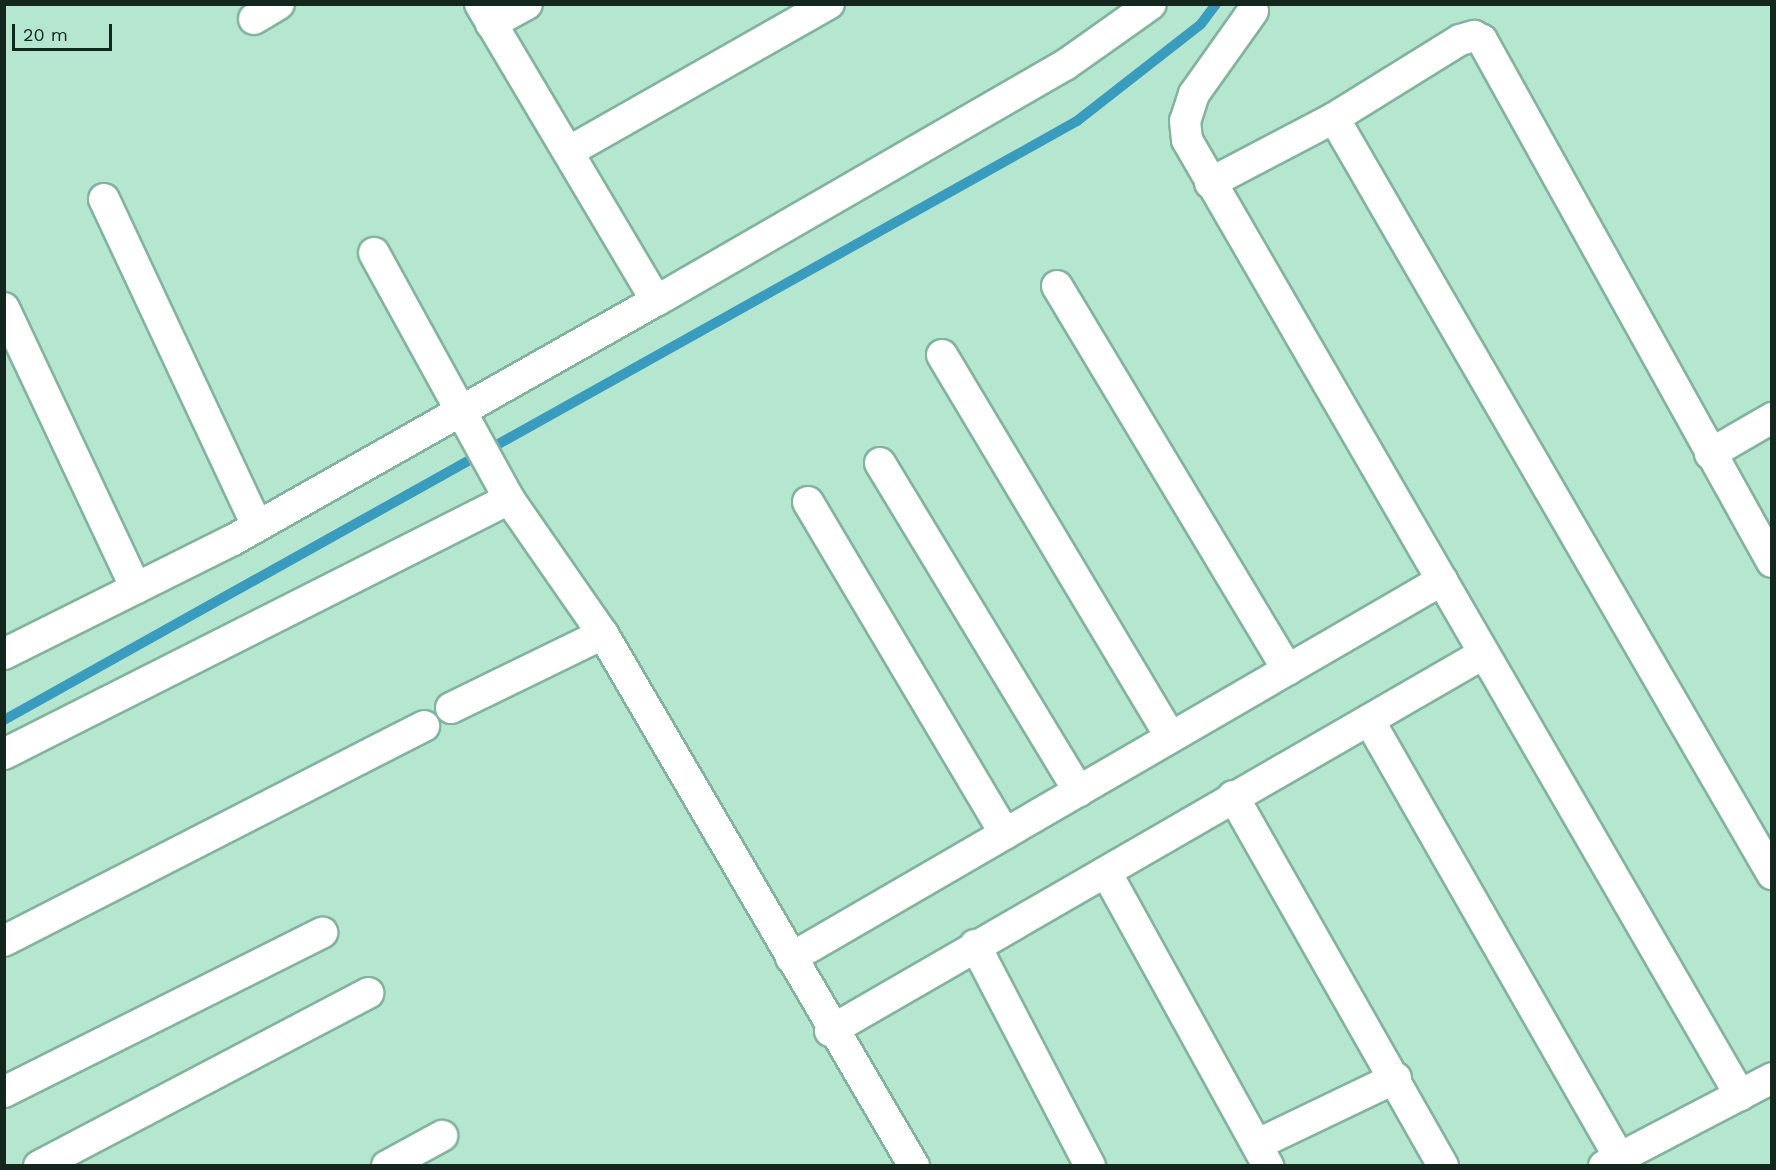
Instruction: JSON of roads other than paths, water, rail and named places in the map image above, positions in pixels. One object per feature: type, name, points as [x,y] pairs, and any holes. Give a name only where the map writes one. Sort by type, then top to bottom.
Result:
[{"type":"street","points":[[527,4],[485,14],[656,301]]},
{"type":"street","points":[[568,152],[829,4]]},
{"type":"street","points":[[4,654],[257,526],[656,301],[1065,64],[1151,4]]},
{"type":"street","points":[[1254,10],[1194,94],[1185,122],[1187,141],[1740,1095]]},
{"type":"street","points":[[1210,183],[1334,118],[1460,40],[1474,36],[1482,40],[1772,562]]},
{"type":"street","points":[[1334,118],[1772,874]]},
{"type":"street","points":[[104,200],[257,526]]},
{"type":"street","points":[[374,253],[458,412],[509,499],[603,634],[791,958],[830,1030],[914,1166]]},
{"type":"street","points":[[1057,286],[1288,670]]},
{"type":"street","points":[[4,308],[136,588]]},
{"type":"street","points":[[942,355],[1171,737]]},
{"type":"street","points":[[1710,454],[1772,418]]},
{"type":"street","points":[[880,463],[1079,791]]},
{"type":"street","points":[[4,754],[509,499]]},
{"type":"street","points":[[808,502],[1005,834]]},
{"type":"street","points":[[791,958],[1442,580]]},
{"type":"street","points":[[451,708],[603,634]]},
{"type":"street","points":[[830,1030],[1483,654]]},
{"type":"street","points":[[1369,720],[1612,1161],[1772,1078]]},
{"type":"street","points":[[4,941],[424,726]]},
{"type":"street","points":[[1233,796],[1396,1078],[1443,1166]]},
{"type":"street","points":[[1106,872],[1263,1155],[1396,1078]]},
{"type":"street","points":[[4,1092],[322,933]]},
{"type":"street","points":[[975,945],[1087,1164]]},
{"type":"street","points":[[39,1166],[368,993]]},
{"type":"street","points":[[387,1166],[442,1136]]},
{"type":"waterway","points":[[4,720],[1077,121],[1201,24],[1216,4]]}]
